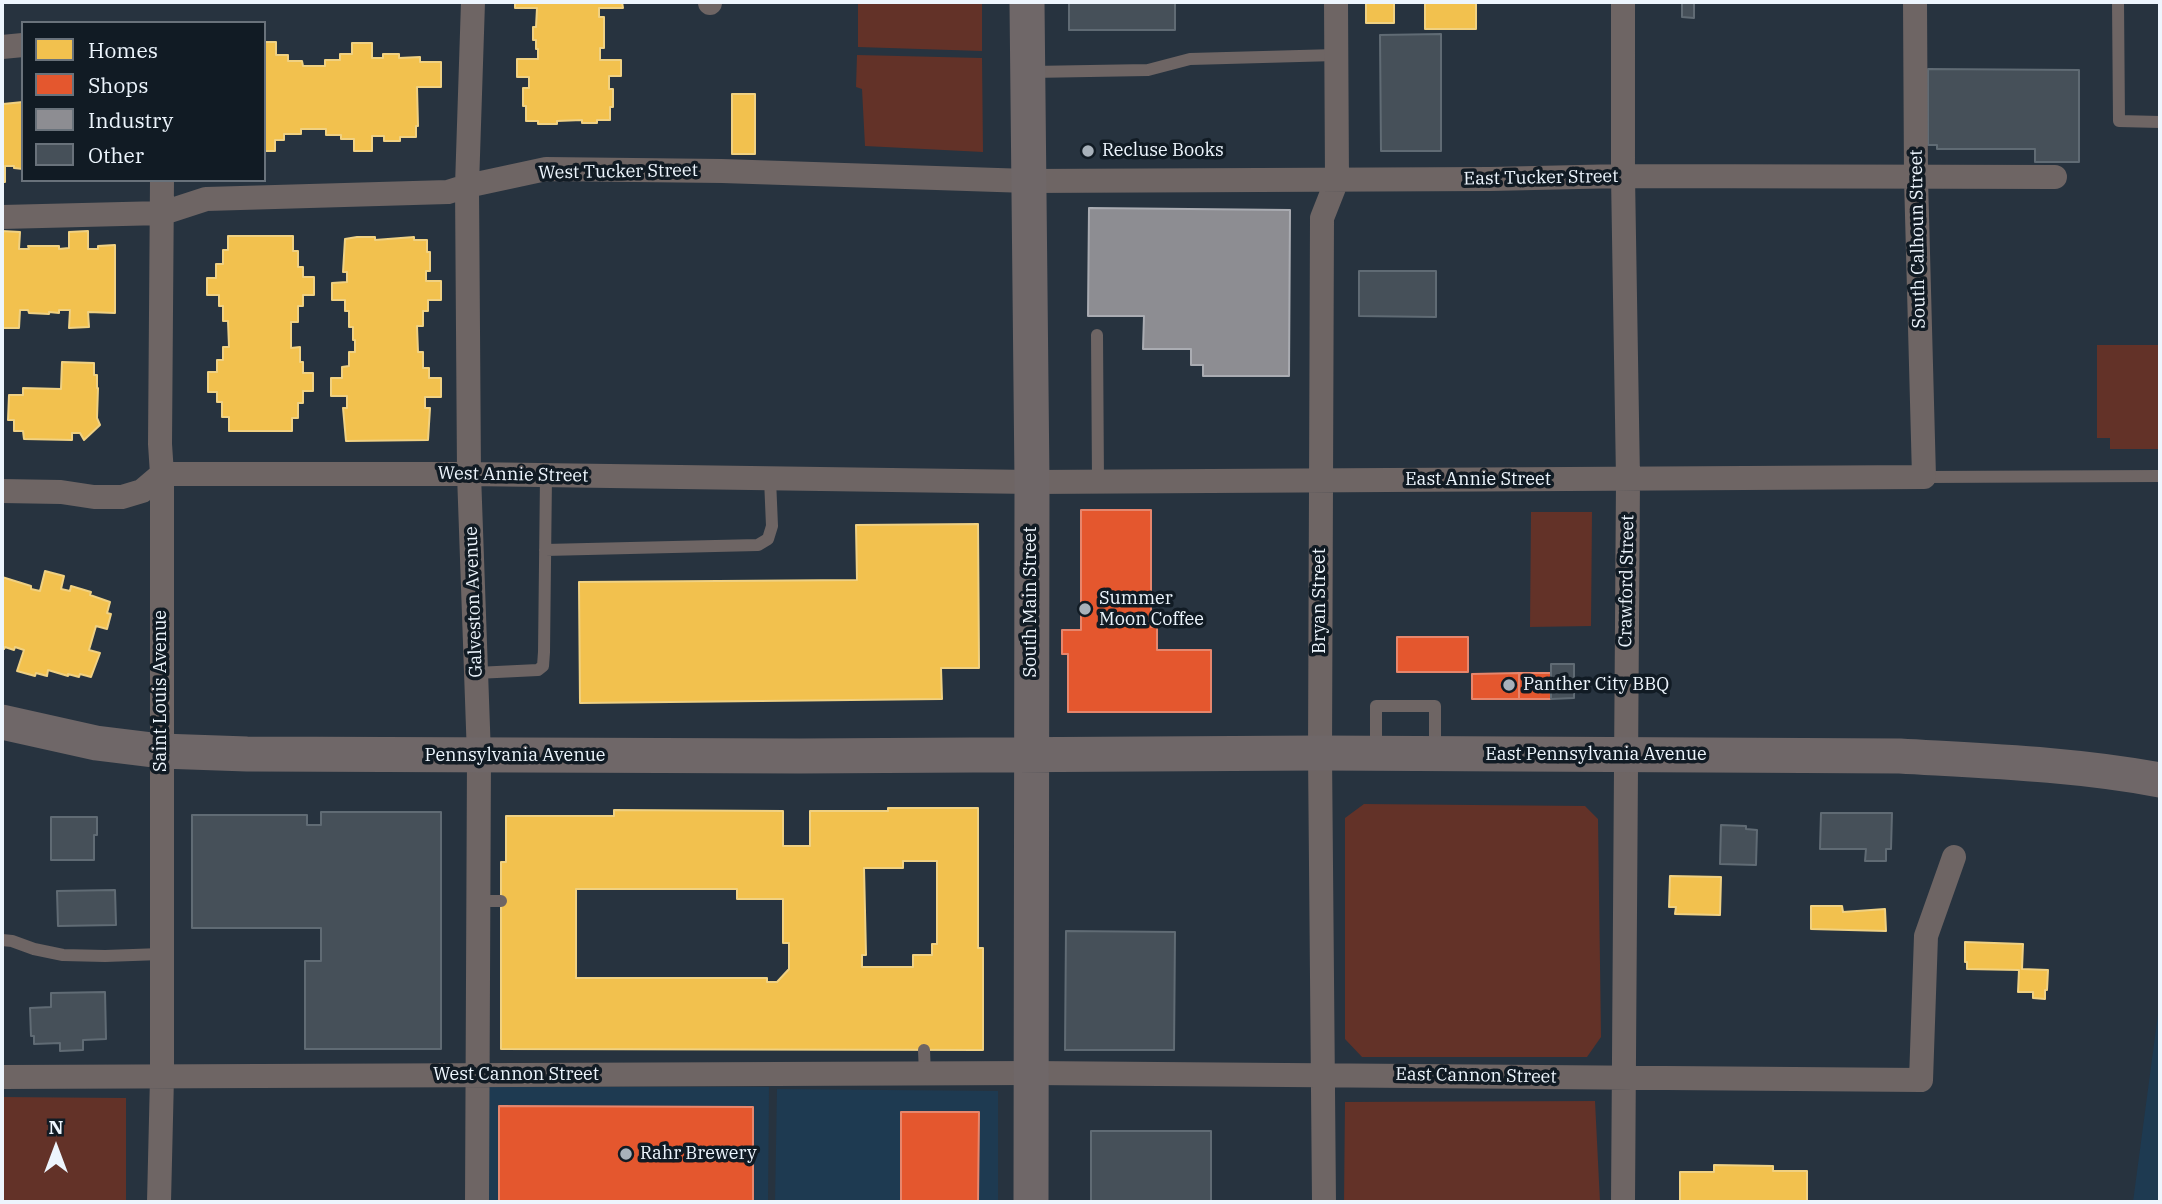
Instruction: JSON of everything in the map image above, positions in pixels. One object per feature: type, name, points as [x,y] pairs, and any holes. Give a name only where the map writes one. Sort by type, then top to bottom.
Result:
[{"type":"street","name":"Galveston Avenue","points":[[473,2],[467,186],[469,474],[479,756],[490,901],[477,1076],[477,1202]]},
{"type":"street","name":"South Main Street","points":[[1027,2],[1032,482],[1031,1202]]},
{"type":"street","name":"Bryan Street","points":[[1324,1202],[1320,753],[1322,218],[1336,180],[1336,2]]},
{"type":"street","name":"Crawford Street","points":[[1623,2],[1628,479],[1623,1202]]},
{"type":"street","name":"South Calhoun Street","points":[[1915,2],[1916,178],[1924,477]]},
{"type":"street","points":[[2,47],[21,45]]},
{"type":"street","name":"West Tucker Street","points":[[2,217],[163,213],[206,199],[448,192],[546,169],[732,171],[1028,181]]},
{"type":"street","name":"East Tucker Street","points":[[1028,181],[1623,176],[2055,177]]},
{"type":"street","name":"Saint Louis Avenue","points":[[159,1202],[162,1077],[162,182]]},
{"type":"street","points":[[2,491],[122,497],[142,491],[162,474]]},
{"type":"street","name":"West Annie Street","points":[[162,474],[469,474],[1032,482]]},
{"type":"street","name":"East Annie Street","points":[[1032,482],[1924,477]]},
{"type":"street","name":"Pennsylvania Avenue","points":[[2,722],[96,743],[161,751],[247,754],[1031,754]]},
{"type":"street","name":"East Pennsylvania Avenue","points":[[1031,754],[1900,756],[2122,773],[2160,780]]},
{"type":"street","name":"East Cannon Street","points":[[1031,1073],[1921,1080],[1926,936],[1954,857]]},
{"type":"street","name":"West Cannon Street","points":[[2,1077],[477,1076],[925,1062],[1031,1073]]},
{"type":"lane","points":[[2118,2],[2119,121],[2160,122]]},
{"type":"lane","points":[[1028,72],[1148,70],[1190,59],[1336,55]]},
{"type":"lane","points":[[1097,335],[1098,482]]},
{"type":"lane","points":[[476,673],[538,670],[543,666],[545,476]]},
{"type":"lane","points":[[1924,477],[2160,476]]},
{"type":"lane","points":[[545,550],[758,545],[768,539],[772,526],[770,479]]},
{"type":"lane","points":[[1376,753],[1376,706],[1435,706],[1434,754]]},
{"type":"lane","points":[[2,940],[63,955],[162,954]]},
{"type":"shaded area","points":[[858,2],[982,2],[982,51],[858,47]]},
{"type":"shaded area","points":[[857,55],[982,58],[983,152],[865,146],[862,89],[856,87]]},
{"type":"shaded area","points":[[2097,345],[2160,345],[2160,449],[2110,449],[2110,438],[2097,438]]},
{"type":"shaded area","points":[[1531,512],[1592,512],[1591,626],[1530,627]]},
{"type":"shaded area","points":[[1364,804],[1585,806],[1598,819],[1601,1037],[1587,1057],[1362,1057],[1345,1039],[1345,818]]},
{"type":"shaded area","points":[[2160,999],[2160,1202],[2133,1202]]},
{"type":"shaded area","name":"Rahr Brewery","points":[[486,1087],[769,1087],[768,1202],[487,1202]]},
{"type":"shaded area","points":[[777,1089],[998,1091],[998,1202],[775,1202]]},
{"type":"shaded area","points":[[2,1097],[126,1098],[126,1202],[3,1202]]},
{"type":"shaded area","points":[[1595,1101],[1600,1202],[1344,1202],[1345,1102]]},
{"type":"building: Homes","points":[[515,2],[622,2],[623,8],[599,8],[599,17],[604,17],[604,48],[600,48],[600,60],[621,60],[621,76],[609,76],[609,89],[613,89],[610,120],[597,120],[597,123],[582,123],[582,120],[557,121],[557,124],[526,121],[523,88],[529,88],[529,77],[517,77],[517,59],[538,59],[536,40],[533,40],[537,8],[515,8]]},
{"type":"building: Homes","points":[[1366,2],[1394,2],[1394,23],[1366,23]]},
{"type":"building: Homes","points":[[1425,2],[1476,2],[1476,29],[1425,29]]},
{"type":"building: Homes","points":[[266,42],[276,42],[276,55],[288,55],[288,61],[302,61],[303,66],[325,66],[325,60],[340,60],[340,54],[352,54],[352,43],[372,43],[372,58],[383,58],[383,54],[399,54],[399,58],[420,57],[420,62],[441,62],[441,87],[417,87],[416,137],[384,141],[384,136],[372,136],[372,151],[354,151],[354,139],[341,139],[341,135],[326,135],[326,129],[301,129],[301,134],[284,134],[284,140],[275,140],[275,151],[266,151]]},
{"type":"building: Homes","points":[[2,87],[3,104],[21,102],[21,169],[5,166],[5,182],[2,182]]},
{"type":"building: Homes","points":[[732,94],[755,94],[755,154],[732,154]]},
{"type":"building: Homes","points":[[2,231],[20,232],[19,249],[29,249],[28,246],[69,248],[69,232],[88,231],[88,249],[115,245],[115,313],[88,312],[89,327],[69,328],[70,310],[49,314],[20,310],[19,328],[2,328]]},
{"type":"building: Homes","points":[[228,236],[293,236],[293,251],[298,251],[298,267],[303,267],[303,277],[314,277],[314,295],[303,295],[303,306],[298,306],[298,322],[291,322],[291,348],[300,347],[303,373],[313,373],[313,391],[303,391],[303,403],[298,403],[298,418],[292,418],[292,431],[229,431],[229,417],[222,417],[222,402],[217,402],[217,392],[208,392],[208,372],[217,372],[217,360],[223,360],[223,347],[229,347],[228,321],[223,321],[223,306],[219,306],[219,295],[207,295],[207,278],[216,278],[216,264],[223,264],[223,250],[228,250]]},
{"type":"building: Homes","points":[[375,237],[375,240],[414,237],[414,240],[427,240],[430,271],[426,271],[426,281],[441,281],[441,300],[428,300],[428,311],[423,311],[423,326],[417,326],[418,352],[423,352],[423,368],[429,368],[429,378],[441,378],[441,397],[425,397],[425,408],[430,408],[428,440],[346,441],[343,408],[347,408],[347,396],[331,396],[331,378],[342,378],[342,367],[349,366],[349,352],[355,352],[355,340],[353,327],[349,327],[349,311],[345,311],[345,300],[332,300],[332,283],[347,282],[347,272],[343,272],[345,239]]},
{"type":"building: Homes","points":[[62,362],[94,363],[98,388],[97,418],[100,425],[84,440],[80,433],[72,433],[72,440],[24,439],[23,431],[14,431],[14,420],[8,420],[9,395],[23,395],[23,388],[61,389]]},
{"type":"building: Homes","points":[[978,524],[979,668],[941,668],[942,699],[580,703],[579,582],[857,580],[856,525]]},
{"type":"building: Homes","points":[[45,571],[64,576],[61,589],[70,591],[71,586],[110,602],[107,613],[111,614],[107,629],[96,626],[89,650],[100,653],[91,677],[80,674],[79,677],[68,676],[48,670],[47,676],[36,673],[35,676],[17,671],[24,650],[15,647],[14,650],[5,647],[2,649],[2,577],[40,591]]},
{"type":"building: Homes","points":[[888,808],[978,808],[978,948],[983,948],[983,1050],[501,1049],[501,862],[506,862],[506,816],[614,816],[614,810],[783,811],[783,846],[810,846],[810,811],[888,811]],"holes":[[[903,861],[937,861],[937,944],[932,944],[932,955],[913,955],[913,967],[862,967],[862,955],[866,955],[864,868],[903,868]],[[576,889],[737,889],[737,899],[783,899],[783,943],[789,943],[789,969],[777,982],[767,982],[767,978],[576,978]]]},
{"type":"building: Homes","points":[[1670,876],[1721,877],[1720,915],[1675,914],[1676,907],[1669,907]]},
{"type":"building: Homes","points":[[1811,906],[1842,906],[1843,912],[1885,909],[1886,931],[1811,929]]},
{"type":"building: Homes","points":[[1965,942],[2023,944],[2022,969],[2048,970],[2045,999],[2033,998],[2033,992],[2018,992],[2019,970],[1967,969]]},
{"type":"building: Homes","points":[[1714,1165],[1773,1166],[1773,1171],[1807,1171],[1807,1202],[1680,1202],[1680,1172],[1714,1172]]},
{"type":"building: Shops","points":[[1081,510],[1151,510],[1151,627],[1157,627],[1157,650],[1211,650],[1211,712],[1068,712],[1068,654],[1062,654],[1062,630],[1081,630]]},
{"type":"building: Shops","points":[[1397,637],[1468,637],[1468,672],[1397,672]]},
{"type":"building: Shops","points":[[1519,673],[1551,673],[1551,699],[1519,699]]},
{"type":"building: Shops","points":[[1519,673],[1519,699],[1472,699],[1472,674]]},
{"type":"building: Shops","name":"Rahr Brewery","points":[[499,1106],[753,1107],[753,1202],[499,1202]]},
{"type":"building: Shops","points":[[901,1112],[979,1112],[978,1202],[901,1202]]},
{"type":"building: Industry","points":[[1089,208],[1290,210],[1289,376],[1203,376],[1203,365],[1191,365],[1191,349],[1143,349],[1144,316],[1088,316]]},
{"type":"building: Other","points":[[1069,2],[1175,2],[1175,30],[1069,30]]},
{"type":"building: Other","points":[[1682,2],[1694,2],[1694,18],[1682,17]]},
{"type":"building: Other","points":[[1441,34],[1441,151],[1381,151],[1380,35]]},
{"type":"building: Other","points":[[1928,69],[2079,70],[2079,162],[2035,162],[2035,149],[1937,149],[1937,145],[1928,145]]},
{"type":"building: Other","points":[[1359,271],[1436,271],[1436,317],[1359,316]]},
{"type":"building: Other","points":[[1551,664],[1574,664],[1574,698],[1551,699]]},
{"type":"building: Other","points":[[321,812],[441,812],[441,1049],[305,1049],[305,961],[321,961],[321,928],[192,928],[192,815],[307,815],[307,825],[321,825]]},
{"type":"building: Other","points":[[1821,813],[1892,813],[1891,849],[1886,849],[1886,861],[1865,861],[1866,849],[1820,849]]},
{"type":"building: Other","points":[[51,817],[97,817],[94,860],[51,860]]},
{"type":"building: Other","points":[[1721,825],[1746,826],[1746,829],[1757,830],[1756,865],[1720,864]]},
{"type":"building: Other","points":[[115,890],[116,925],[58,926],[57,891]]},
{"type":"building: Other","points":[[1066,931],[1175,932],[1174,1050],[1065,1050]]},
{"type":"building: Other","points":[[105,992],[106,1039],[83,1040],[83,1050],[60,1051],[60,1043],[34,1044],[30,1008],[51,1007],[51,993]]},
{"type":"building: Other","points":[[1091,1131],[1211,1131],[1211,1202],[1091,1202]]},
{"type":"place","name":"Recluse Books","points":[[1088,151]]},
{"type":"place","name":"Summer Moon Coffee","points":[[1085,609]]},
{"type":"place","name":"Panther City BBQ","points":[[1509,685]]},
{"type":"place","name":"Rahr Brewery","points":[[626,1154]]}]
